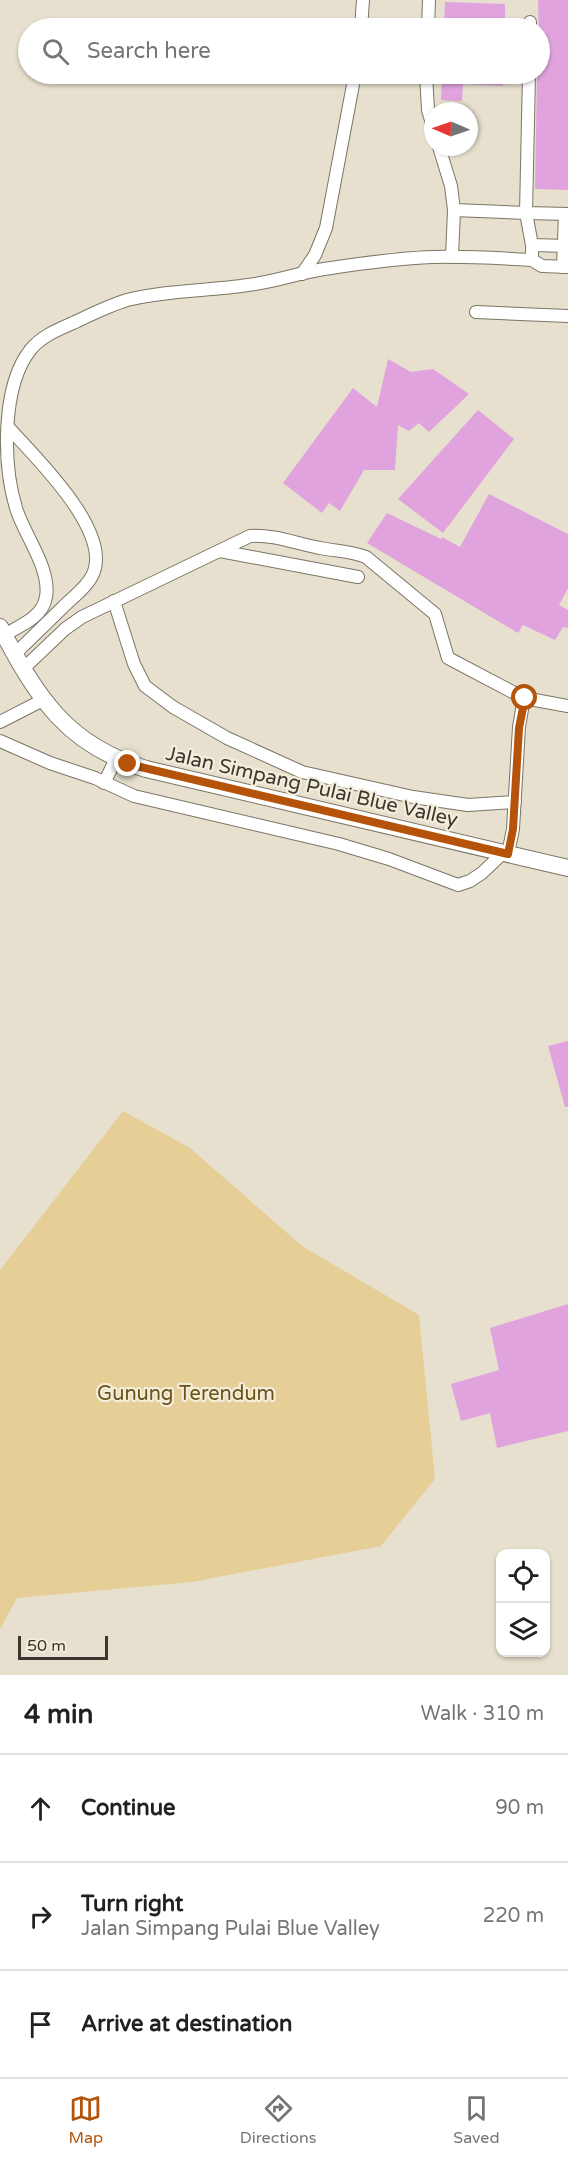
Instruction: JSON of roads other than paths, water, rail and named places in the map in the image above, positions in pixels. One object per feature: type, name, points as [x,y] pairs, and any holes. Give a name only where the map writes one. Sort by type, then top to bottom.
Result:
[{"type":"main road","name":"Jalan Simpang Pulai Blue Valley","points":[[2,631],[43,700],[71,730],[88,744],[116,759],[153,771],[568,868]]},
{"type":"street","points":[[362,18],[363,0]]},
{"type":"street","points":[[428,18],[429,0]]},
{"type":"street","points":[[302,274],[315,255],[326,228],[353,84]]},
{"type":"street","points":[[427,84],[428,102]]},
{"type":"street","points":[[529,84],[526,213],[532,245],[532,260]]},
{"type":"street","points":[[442,156],[451,186],[454,210],[452,257]]},
{"type":"street","points":[[39,621],[46,598],[46,586],[44,574],[16,509],[9,466],[8,427],[11,400],[22,363],[30,350],[42,338],[127,300],[251,285],[325,269],[431,257],[532,260],[542,266],[566,267],[566,214],[454,210]]},
{"type":"street","points":[[532,245],[566,246]]},
{"type":"street","points":[[476,312],[568,316]]},
{"type":"street","points":[[8,427],[70,497],[89,532],[94,547],[95,569],[91,578],[39,621],[15,654]]},
{"type":"street","points":[[23,669],[54,639],[82,617],[250,536],[261,535],[366,557],[435,614],[448,658],[525,698],[568,706]]},
{"type":"street","points":[[220,551],[358,577]]},
{"type":"street","points":[[114,601],[144,686],[173,707],[227,738],[302,772],[413,797],[468,805],[515,802]]},
{"type":"street","points":[[2,631],[39,621]]},
{"type":"street","points":[[39,621],[54,639]]},
{"type":"street","points":[[0,741],[134,796],[339,844],[389,859],[458,885],[482,873],[505,853],[513,829],[516,753],[525,698]]},
{"type":"street","points":[[0,722],[43,700]]},
{"type":"street","points":[[104,783],[116,759]]},
{"type":"park label","name":"Gunung Terendum","points":[[186,1393]]}]
